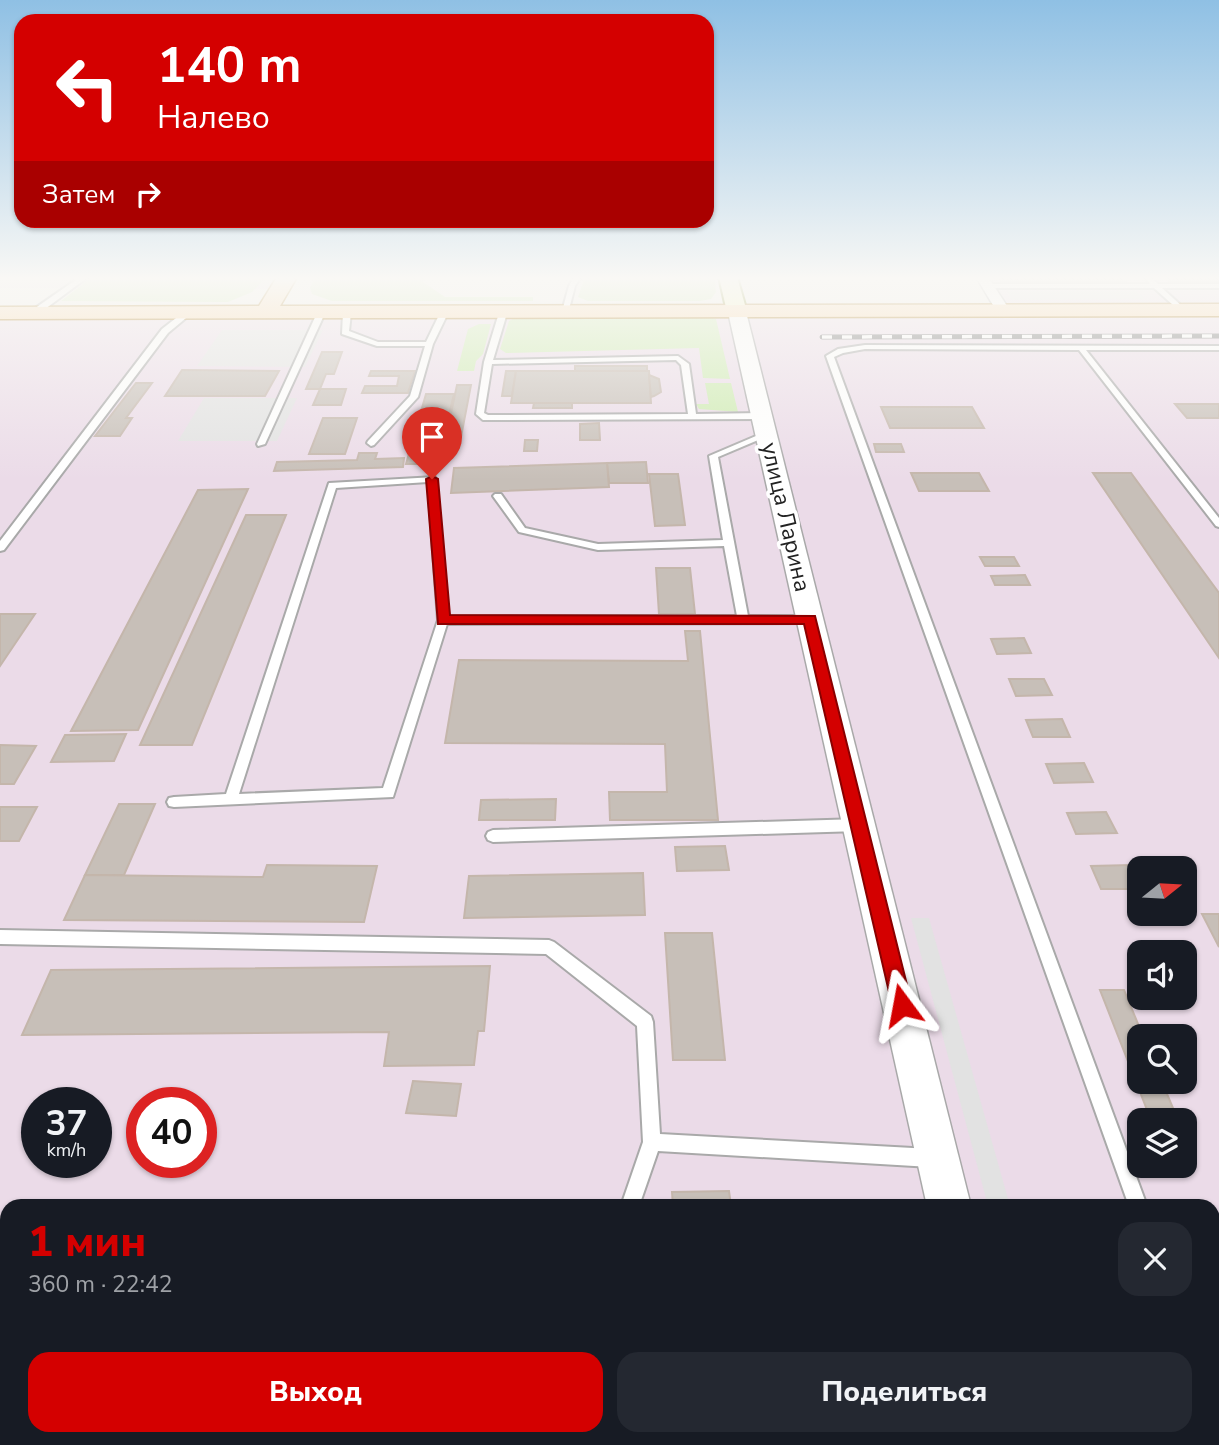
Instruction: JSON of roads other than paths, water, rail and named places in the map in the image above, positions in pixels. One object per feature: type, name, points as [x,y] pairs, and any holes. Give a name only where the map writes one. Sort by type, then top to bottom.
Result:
[{"type":"street","name":"улица Ларина","points":[[745,344],[948,1199]]},
{"type":"lane","points":[[0,548],[155,344]]},
{"type":"lane","points":[[261,444],[307,344]]},
{"type":"lane","points":[[371,443],[414,397],[429,344]]},
{"type":"lane","points":[[493,344],[480,414],[485,418],[692,416],[764,425]]},
{"type":"lane","points":[[1135,1199],[830,356],[841,351],[866,347],[1219,348]]},
{"type":"lane","points":[[1081,348],[1219,524]]},
{"type":"lane","points":[[488,362],[678,358],[685,364],[692,416]]},
{"type":"lane","points":[[743,620],[713,456],[764,425]]},
{"type":"lane","points":[[174,802],[231,800],[388,793],[443,620],[432,479],[332,485],[231,800]]},
{"type":"lane","points":[[498,496],[522,530],[598,547],[728,543]]},
{"type":"lane","points":[[443,620],[810,620]]},
{"type":"lane","points":[[493,836],[859,825]]},
{"type":"lane","points":[[0,937],[549,947],[645,1022],[652,1142],[632,1199]]},
{"type":"lane","points":[[652,1142],[938,1158]]}]
